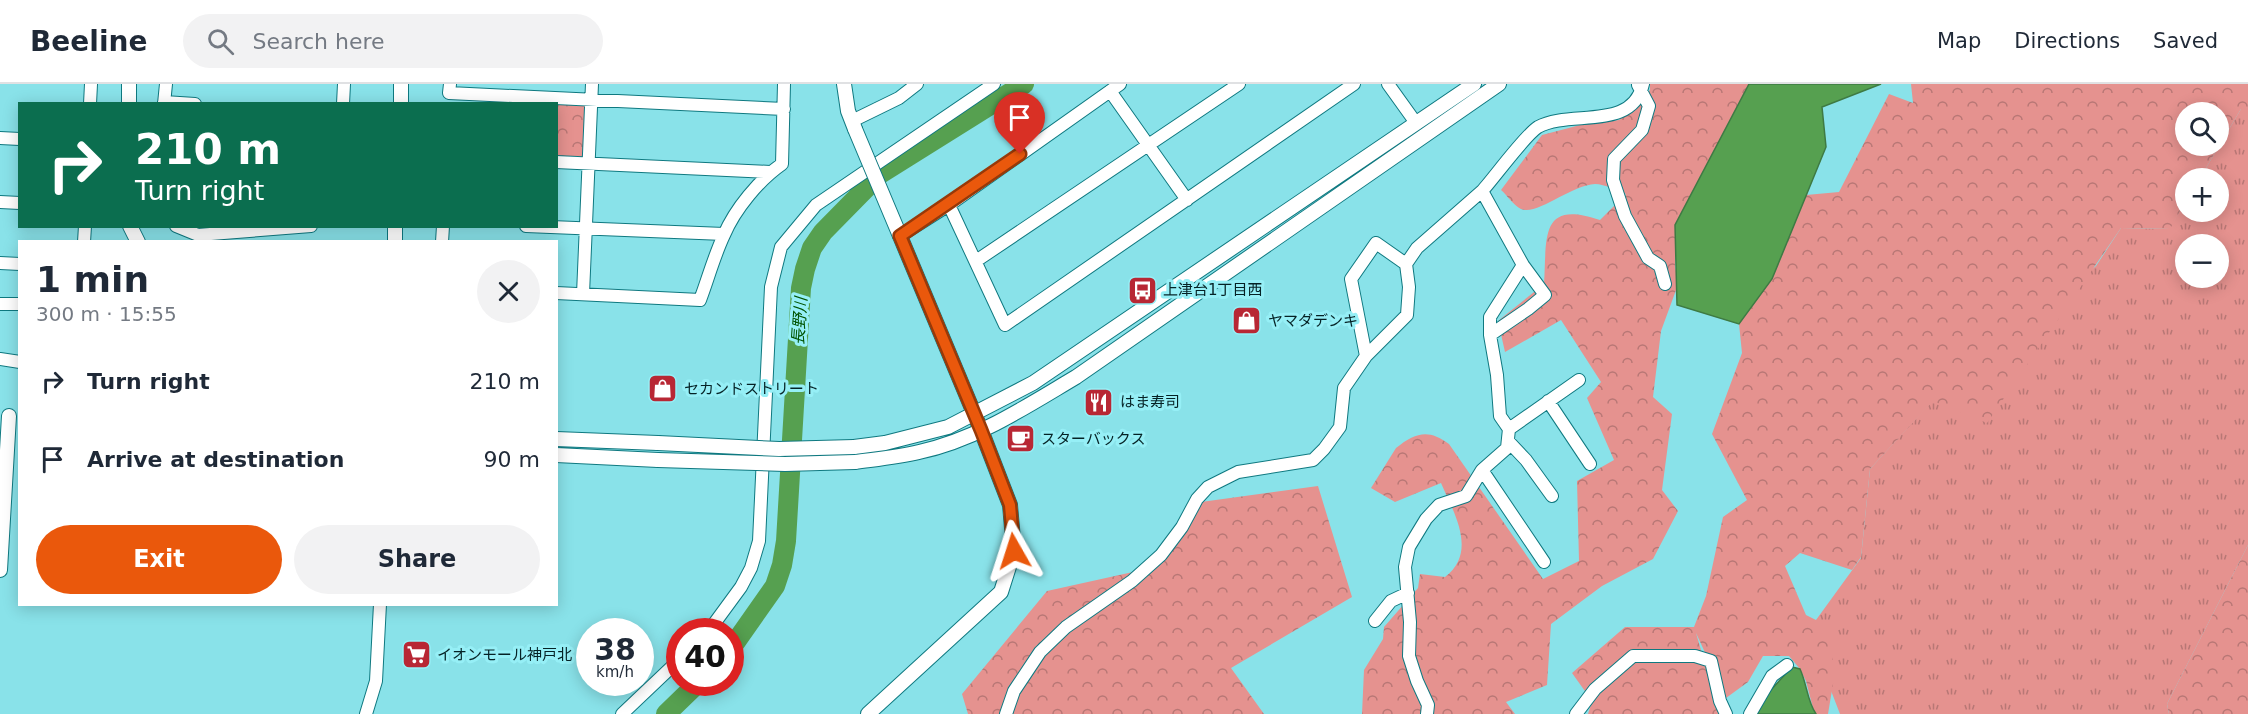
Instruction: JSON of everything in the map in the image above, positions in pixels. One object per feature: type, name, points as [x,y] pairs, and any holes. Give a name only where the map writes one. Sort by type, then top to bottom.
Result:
[{"type":"street","points":[[90,102],[91,84]]},
{"type":"street","points":[[129,84],[129,102]]},
{"type":"street","points":[[164,102],[165,84]]},
{"type":"street","points":[[343,102],[344,84]]},
{"type":"street","points":[[400,102],[401,84]]},
{"type":"street","points":[[450,84],[449,93],[784,109]]},
{"type":"street","points":[[583,294],[592,84]]},
{"type":"street","points":[[558,293],[700,300],[724,234],[740,208],[770,172],[782,164],[784,84]]},
{"type":"street","points":[[844,84],[854,125],[1010,505],[1014,551],[1001,592],[868,714]]},
{"type":"street","points":[[899,98],[900,84]]},
{"type":"street","points":[[854,125],[899,98],[917,84]]},
{"type":"street","points":[[718,618],[741,587],[751,568],[759,541],[771,287],[782,247],[816,205],[994,84]]},
{"type":"street","points":[[976,261],[1239,84]]},
{"type":"street","points":[[949,205],[1005,325],[1354,84]]},
{"type":"street","points":[[1388,84],[1416,123]]},
{"type":"street","points":[[558,439],[779,449],[854,447],[916,436],[948,427],[1033,383],[1474,84]]},
{"type":"street","points":[[558,455],[785,464],[855,462],[920,452],[981,430],[1005,419],[1076,377],[1499,84]]},
{"type":"street","points":[[1006,714],[1014,691],[1040,652],[1065,627],[1132,581],[1161,555],[1182,527],[1197,499],[1208,487],[1238,472],[1313,460],[1324,449],[1340,427],[1344,388],[1366,356],[1407,315],[1409,287],[1406,264],[1417,248],[1482,191],[1538,127],[1570,118],[1613,115],[1637,99],[1641,86]]},
{"type":"street","points":[[1641,86],[1649,106],[1642,130],[1614,159],[1613,180],[1625,216],[1648,258],[1660,266],[1665,284]]},
{"type":"street","points":[[900,236],[949,205],[1115,87],[1147,146],[1187,200]]},
{"type":"street","points":[[0,138],[18,139]]},
{"type":"street","points":[[558,162],[770,172]]},
{"type":"street","points":[[1482,191],[1523,265],[1545,295],[1490,335]]},
{"type":"street","points":[[0,202],[18,203]]},
{"type":"street","points":[[181,228],[198,235],[285,228]]},
{"type":"street","points":[[558,228],[724,234]]},
{"type":"street","points":[[1366,356],[1351,279],[1376,243],[1406,264]]},
{"type":"street","points":[[0,263],[18,264]]},
{"type":"street","points":[[1523,265],[1490,317],[1490,335],[1497,375],[1500,416],[1509,435],[1552,496]]},
{"type":"street","points":[[0,304],[18,304]]},
{"type":"street","points":[[0,359],[18,362]]},
{"type":"street","points":[[1427,714],[1428,705],[1409,657],[1410,622],[1405,567],[1409,547],[1426,519],[1439,505],[1466,496],[1482,470],[1507,448],[1509,435],[1548,401],[1579,380]]},
{"type":"street","points":[[1548,401],[1590,464]]},
{"type":"street","points":[[0,570],[10,416]]},
{"type":"street","points":[[1482,470],[1544,562]]},
{"type":"street","points":[[1375,621],[1391,601],[1408,593]]},
{"type":"street","points":[[366,714],[376,681],[380,606]]},
{"type":"street","points":[[1576,714],[1595,689],[1633,656],[1695,656],[1711,661],[1719,701],[1726,714]]},
{"type":"street","points":[[1750,714],[1772,676],[1787,665]]},
{"type":"street","points":[[622,714],[666,672]]},
{"type":"green space","points":[[1650,84],[1749,84],[1675,225],[1675,267],[1679,282],[1661,331],[1653,397],[1672,414],[1662,490],[1678,511],[1653,559],[1602,586],[1551,624],[1547,685],[1506,702],[1515,714],[1362,714],[1364,670],[1383,639],[1384,627],[1418,588],[1420,574],[1445,577],[1455,567],[1462,544],[1457,519],[1441,483],[1395,502],[1371,488],[1396,448],[1403,443],[1416,436],[1429,434],[1449,444],[1543,579],[1579,561],[1577,481],[1614,460],[1587,398],[1601,382],[1561,320],[1505,352],[1498,321],[1544,284],[1547,238],[1550,227],[1556,219],[1566,215],[1580,215],[1600,220],[1626,194],[1595,184],[1576,189],[1528,210],[1518,207],[1501,190],[1542,135],[1584,124],[1619,120],[1650,90]]},
{"type":"green space","points":[[1911,84],[2248,84],[2248,109],[2241,109],[2229,129],[2229,102],[2175,102],[2175,156],[2213,156],[2206,168],[2175,168],[2175,220],[2170,229],[2121,228],[1987,423],[1933,401],[1870,469],[1861,557],[1852,570],[1800,553],[1785,566],[1806,615],[1830,627],[1834,678],[1828,714],[1814,712],[1806,681],[1789,656],[1763,656],[1748,682],[1726,698],[1696,633],[1716,701],[1723,714],[1588,714],[1592,701],[1572,673],[1625,627],[1694,627],[1706,596],[1723,517],[1747,500],[1712,434],[1742,353],[1739,324],[1772,279],[1806,195],[1839,192],[1889,94],[1913,103]]},
{"type":"green space","points":[[495,99],[551,102],[495,102]]},
{"type":"green space","points":[[558,102],[589,104],[586,160],[558,159]]},
{"type":"green space","points":[[2241,109],[2248,109],[2248,545],[2167,704],[2169,714],[1840,714],[1808,631],[1861,558],[1870,469],[1933,400],[2096,266],[2121,228],[2169,229],[2175,219],[2175,222],[2229,222],[2229,168],[2206,168],[2213,156],[2229,156],[2229,129]]},
{"type":"green space","points":[[1318,486],[1352,597],[1231,668],[1264,714],[968,714],[962,694],[1047,591],[1151,568],[1201,502]]},
{"type":"green space","points":[[2248,545],[2248,714],[2169,714],[2167,704]]},
{"type":"shaded area","points":[[1749,84],[1881,84],[1822,107],[1826,147],[1772,279],[1739,324],[1677,305],[1675,225]]},
{"type":"shaded area","points":[[1792,667],[1800,669],[1816,714],[1756,714],[1769,692]]},
{"type":"waterway","name":"長野川","points":[[744,630],[775,586],[782,565],[786,541],[801,288],[812,248],[823,232],[880,174],[1024,84]]},
{"type":"waterway","name":"長野川","points":[[666,714],[685,696]]},
{"type":"place","name":"上津台1丁目西","points":[[1142,290]]},
{"type":"place","name":"ヤマダデンキ","points":[[1247,321]]},
{"type":"place","name":"セカンドストリート","points":[[663,389]]},
{"type":"place","name":"はま寿司","points":[[1099,402]]},
{"type":"place","name":"スターバックス","points":[[1020,439]]},
{"type":"place","name":"イオンモール神戸北","points":[[416,655]]},
{"type":"route","points":[[1014,551],[1010,505],[900,236],[949,205],[1020,154]]}]
